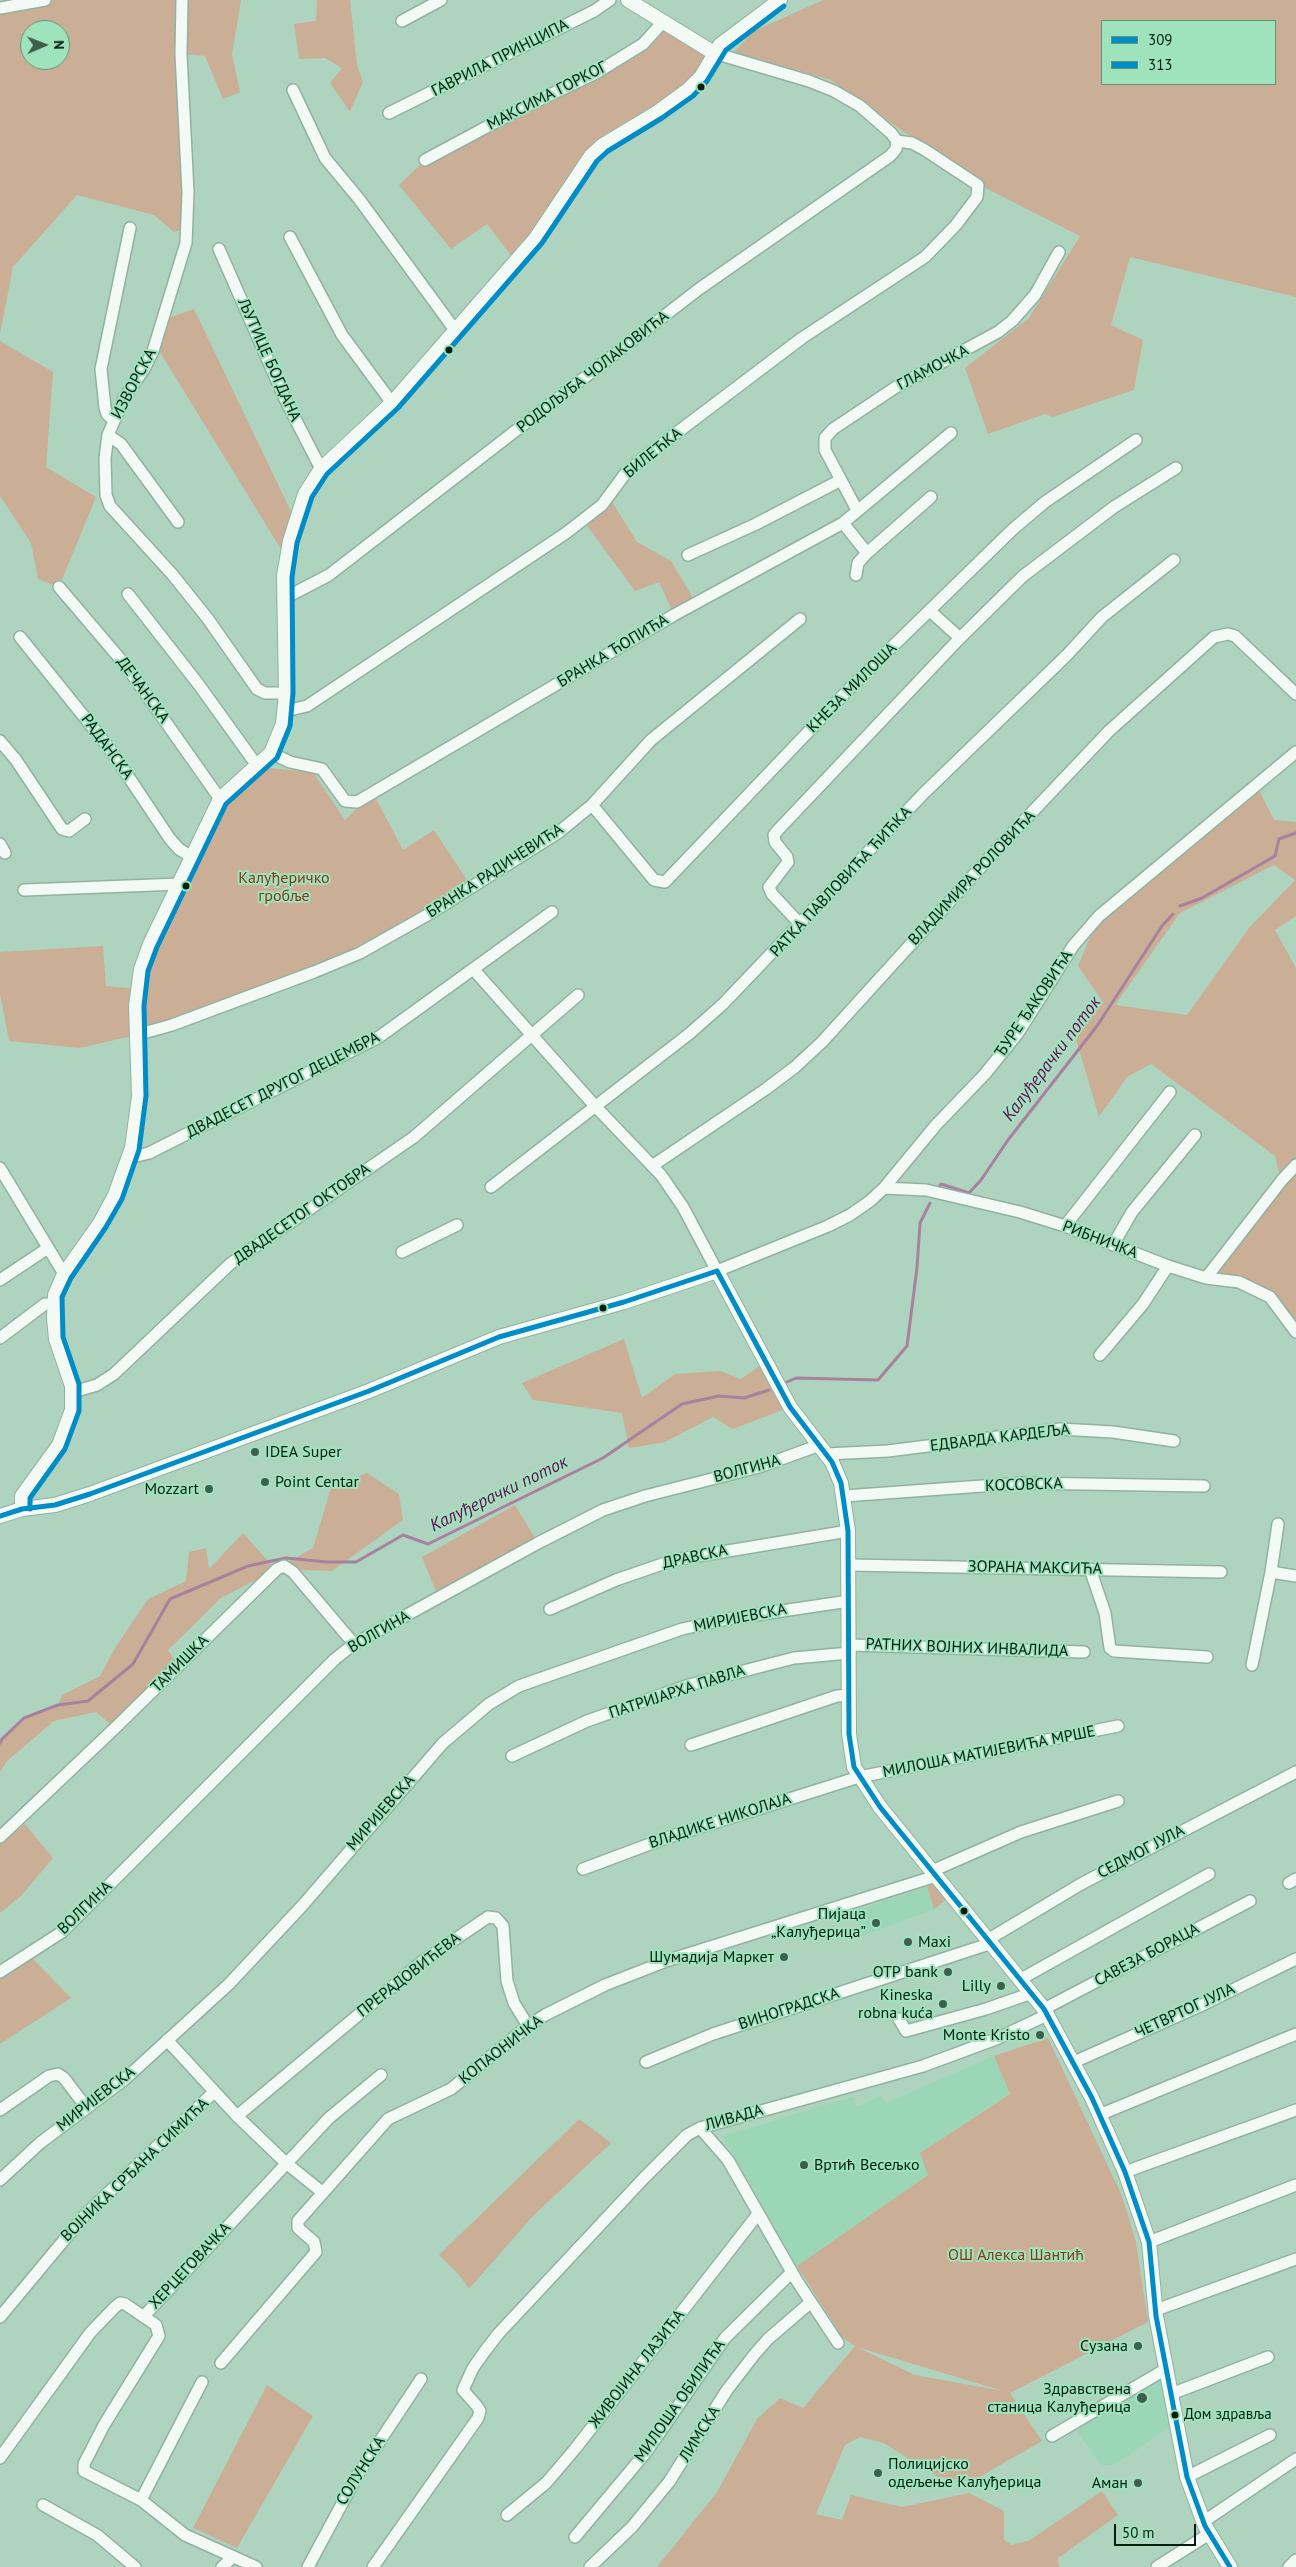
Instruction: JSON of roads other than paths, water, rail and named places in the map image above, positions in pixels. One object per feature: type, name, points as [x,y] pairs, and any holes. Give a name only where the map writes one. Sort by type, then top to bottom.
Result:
[{"type":"street","points":[[0,8],[45,0]]},
{"type":"street","name":"ИЗВОРСКА","points":[[182,0],[181,54],[188,192],[186,244],[153,351],[144,369],[124,398],[108,435],[104,483],[110,506],[172,574],[208,619],[257,689],[265,693],[286,693]]},
{"type":"street","points":[[402,21],[441,0]]},
{"type":"street","name":"ГАВРИЛА ПРИНЦИПА","points":[[389,113],[594,11],[610,0]]},
{"type":"street","points":[[628,0],[714,53],[834,91],[860,106],[891,133],[897,141]]},
{"type":"street","points":[[22,1509],[22,1496],[59,1445],[67,1428],[72,1410],[73,1392],[56,1339],[54,1304],[58,1286],[111,1203],[129,1158],[139,1096],[136,1006],[141,969],[150,944],[220,799],[258,767],[271,753],[279,736],[285,711],[286,693],[284,576],[296,522],[305,494],[321,469],[392,403],[536,238],[591,156],[603,145],[658,112],[688,90],[701,77],[714,53],[737,31],[780,0]]},
{"type":"street","name":"МАКСИМА ГОРКОГ","points":[[425,160],[624,56],[652,35],[663,22]]},
{"type":"street","points":[[294,90],[325,158],[359,199],[455,330]]},
{"type":"street","name":"БИЛЕЋКА","points":[[285,711],[307,706],[566,533],[602,505],[625,474],[646,456],[802,338],[925,257],[956,225],[977,198],[978,185],[912,143],[897,141]]},
{"type":"street","name":"РОДОЉУБА ЧОЛАКОВИЋА","points":[[283,599],[329,575],[699,289],[890,156],[896,149],[897,141]]},
{"type":"street","points":[[114,421],[107,414],[105,408],[101,369],[130,228]]},
{"type":"street","points":[[290,237],[342,335],[392,403]]},
{"type":"street","name":"ЉУТИЦЕ БОГДАНА","points":[[219,249],[285,399],[321,469]]},
{"type":"street","name":"ГЛАМОЧКА","points":[[857,510],[839,481],[824,444],[825,438],[833,429],[896,387],[998,332],[1012,321],[1035,295],[1058,252]]},
{"type":"street","name":"БРАНКА ЋОПИЋА","points":[[271,753],[290,762],[322,769],[346,801],[357,802],[674,615],[843,522],[951,433]]},
{"type":"street","points":[[108,435],[121,444],[178,522]]},
{"type":"street","name":"КНЕЗА МИЛОША","points":[[592,805],[654,880],[665,882],[851,686],[1027,517],[1136,440]]},
{"type":"street","points":[[800,924],[772,894],[769,888],[788,862],[787,857],[775,842],[774,835],[810,794],[960,638],[1023,576],[1046,556],[1114,507],[1176,468]]},
{"type":"street","points":[[688,555],[756,524],[839,481]]},
{"type":"street","points":[[856,576],[858,563],[867,553],[932,497]]},
{"type":"street","points":[[843,522],[867,553]]},
{"type":"street","name":"РАТКА ПАВЛОВИЋА ЋИЋКА","points":[[491,1187],[723,1004],[924,793],[1067,655],[1102,617],[1174,560]]},
{"type":"street","name":"ДЕЧАНСКА","points":[[59,587],[127,667],[220,799]]},
{"type":"street","points":[[128,594],[199,685],[258,767]]},
{"type":"street","points":[[930,611],[960,638]]},
{"type":"street","name":"БРАНКА РАДИЧЕВИЋА","points":[[136,1036],[181,1022],[360,953],[429,914],[558,832],[592,805],[651,740],[800,619]]},
{"type":"street","name":"ВЛАДИМИРА РОЛОВИЋА","points":[[652,1166],[766,1089],[795,1067],[822,1042],[1001,844],[1109,731],[1214,637],[1228,634],[1235,636],[1296,694]]},
{"type":"street","name":"РАДАНСКА","points":[[20,637],[110,749],[170,838],[179,849],[193,858]]},
{"type":"street","points":[[0,741],[21,767],[60,828],[69,830],[85,819]]},
{"type":"street","name":"ЂУРЕ ЂАКОВИЋА","points":[[717,1271],[850,1215],[884,1188],[936,1125],[984,1074],[1018,1033],[1073,946],[1099,916],[1296,752]]},
{"type":"street","points":[[24,890],[180,884]]},
{"type":"street","name":"ДВАДЕСЕТ ДРУГОГ ДЕЦЕМБРА","points":[[129,1158],[149,1153],[355,1051],[379,1037],[474,970],[552,912]]},
{"type":"street","points":[[474,970],[595,1106],[652,1166],[683,1207],[790,1407],[838,1473],[844,1496],[848,1531],[851,1752],[859,1777],[934,1874],[1021,1979],[1045,2012],[1074,2062],[1099,2115],[1125,2172],[1148,2242],[1156,2310],[1187,2477],[1206,2528],[1230,2567]]},
{"type":"street","name":"ДВАДЕСЕТОГ ОКТОБРА","points":[[73,1392],[97,1385],[114,1374],[230,1264],[414,1137],[578,995]]},
{"type":"street","points":[[1064,1226],[1170,1092]]},
{"type":"street","points":[[1112,1245],[1132,1212],[1195,1135]]},
{"type":"street","points":[[1206,1278],[1282,1180],[1296,1165]]},
{"type":"street","points":[[0,1168],[64,1274]]},
{"type":"street","name":"РИБНИЧКА","points":[[884,1188],[926,1190],[1064,1226],[1168,1266],[1206,1278],[1239,1282],[1270,1297],[1295,1329]]},
{"type":"street","points":[[402,1252],[457,1225]]},
{"type":"street","points":[[0,1280],[48,1248]]},
{"type":"street","points":[[1100,1355],[1143,1304],[1168,1266]]},
{"type":"street","points":[[0,1516],[22,1509],[67,1501],[161,1469],[369,1391],[511,1333],[624,1302],[717,1271]]},
{"type":"street","points":[[0,1338],[44,1304],[54,1304]]},
{"type":"street","name":"ЕДВАРДА КАРДЕЉА","points":[[823,1450],[888,1450],[1060,1429],[1113,1432],[1174,1441]]},
{"type":"street","name":"ВОЛГИНА","points":[[0,1972],[62,1932],[334,1659],[354,1644],[589,1516],[624,1502],[823,1450]]},
{"type":"street","name":"КОСОВСКА","points":[[844,1496],[1024,1483],[1204,1486]]},
{"type":"street","points":[[1252,1665],[1271,1572],[1278,1524]]},
{"type":"street","name":"ДРАВСКА","points":[[550,1609],[616,1580],[674,1560],[848,1531]]},
{"type":"street","name":"ЗОРАНА МАКСИЋА","points":[[849,1565],[1222,1572]]},
{"type":"street","name":"ТАМИШКА","points":[[0,1837],[115,1728],[277,1569],[284,1566],[289,1568],[354,1644]]},
{"type":"street","points":[[1090,1569],[1104,1613],[1110,1648],[1114,1651],[1208,1657]]},
{"type":"street","points":[[1271,1572],[1296,1576]]},
{"type":"street","name":"МИРИЈЕВСКА","points":[[0,2180],[40,2143],[125,2079],[229,1984],[265,1947],[442,1743],[473,1716],[502,1695],[519,1686],[682,1629],[728,1619],[849,1601]]},
{"type":"street","name":"РАТНИХ ВОЈНИХ ИНВАЛИДА","points":[[850,1649],[1084,1652]]},
{"type":"street","name":"ПАТРИЈАРХА ПАВЛА","points":[[512,1756],[587,1721],[690,1685],[794,1658],[850,1649]]},
{"type":"street","points":[[691,1745],[837,1696],[850,1695]]},
{"type":"street","name":"МИЛОША МАТИЈЕВИЋА МРШЕ","points":[[859,1777],[1118,1726]]},
{"type":"street","name":"ВЛАДИКЕ НИКОЛАЈА","points":[[583,1869],[666,1838],[859,1777]]},
{"type":"street","name":"СЕДМОГ ЈУЛА","points":[[990,1941],[1081,1884],[1294,1777]]},
{"type":"street","name":"КОПАОНИЧКА","points":[[221,2363],[316,2252],[314,2242],[301,2232],[297,2225],[322,2192],[388,2119],[451,2089],[528,2026],[605,1985],[669,1960],[934,1874],[970,1852],[1021,1832],[1118,1802]]},
{"type":"street","points":[[1021,1979],[1209,1874]]},
{"type":"street","name":"САВЕЗА БОРАЦА","points":[[1045,2012],[1250,1901]]},
{"type":"street","name":"ПРЕРАДОВИЋЕВА","points":[[237,2116],[423,1961],[488,1917],[496,1918],[503,1926],[505,1968],[510,1991],[518,2011],[528,2026]]},
{"type":"street","name":"ВИНОГРАДСКА","points":[[646,2062],[713,2034],[990,1941]]},
{"type":"street","name":"ЧЕТВРТОГ ЈУЛА","points":[[1074,2062],[1200,2006],[1296,1959]]},
{"type":"street","points":[[898,2019],[906,2030],[986,2009],[1032,1994]]},
{"type":"street","name":"ЛИВАДА","points":[[373,2567],[478,2418],[480,2412],[477,2406],[463,2390],[473,2368],[499,2333],[644,2178],[688,2135],[700,2128],[923,2066],[996,2039],[1045,2012]]},
{"type":"street","points":[[1099,2115],[1296,2034]]},
{"type":"street","points":[[167,2040],[237,2116],[286,2163],[322,2192]]},
{"type":"street","points":[[0,2110],[49,2076],[58,2074],[64,2078],[86,2107]]},
{"type":"street","name":"ХЕРЦЕГОВАЧКА","points":[[0,2458],[90,2333],[115,2307],[120,2303],[125,2304],[145,2315],[336,2111],[381,2075]]},
{"type":"street","name":"ВОЈНИКА СРЂАНА СИМИЋА","points":[[0,2317],[84,2216],[214,2092]]},
{"type":"street","points":[[1125,2172],[1296,2110]]},
{"type":"street","points":[[700,2128],[728,2160],[792,2272],[838,2343]]},
{"type":"street","points":[[1148,2242],[1296,2185]]},
{"type":"street","name":"ЖИВОЈИНА ЛАЗИЋА","points":[[507,2515],[546,2483],[758,2214]]},
{"type":"street","points":[[1156,2310],[1296,2259]]},
{"type":"street","name":"МИЛОША ОБИЛИЋА","points":[[575,2537],[647,2451],[725,2338],[792,2272]]},
{"type":"street","name":"ЛИМСКА","points":[[590,2567],[632,2527],[668,2482],[727,2390],[754,2355],[768,2339],[811,2302]]},
{"type":"street","points":[[145,2315],[156,2325],[159,2336],[104,2425],[84,2468],[89,2475],[140,2500],[185,2535],[232,2558],[256,2567]]},
{"type":"street","points":[[1171,2394],[1268,2356]]},
{"type":"street","points":[[1052,2436],[1166,2369]]},
{"type":"street","name":"СОЛУНСКА","points":[[308,2567],[358,2474],[421,2379]]},
{"type":"street","points":[[140,2500],[202,2382]]},
{"type":"street","points":[[1187,2477],[1270,2435]]},
{"type":"street","points":[[1157,2567],[1296,2459]]},
{"type":"street","points":[[43,2505],[97,2535],[134,2567]]},
{"type":"street","points":[[222,2567],[232,2558]]},
{"type":"street","points":[[1289,2567],[1296,2560]]},
{"type":"waterway","name":"Калуђерачки поток","points":[[1180,906],[1202,898],[1275,856],[1279,839],[1296,833]]},
{"type":"waterway","name":"Калуђерачки поток","points":[[939,1187],[941,1184],[969,1193],[981,1180],[1008,1140],[1097,1026],[1162,926],[1173,914]]},
{"type":"waterway","name":"Калуђерачки поток","points":[[787,1382],[796,1378],[878,1380],[907,1346],[917,1268],[920,1223],[930,1203]]},
{"type":"waterway","name":"Калуђерачки поток","points":[[0,1743],[24,1718],[58,1705],[88,1701],[133,1664],[170,1599],[248,1566],[286,1558],[327,1562],[356,1562],[403,1535],[428,1544],[603,1458],[682,1404],[719,1396],[744,1398],[769,1390]]},
{"type":"place","name":"IDEA Super","points":[[255,1452]]},
{"type":"place","name":"Point Centar","points":[[265,1482]]},
{"type":"place","name":"Mozzart","points":[[209,1489]]},
{"type":"place","name":"Пијаца „Калуђерица”","points":[[876,1923]]},
{"type":"place","name":"Maxi","points":[[908,1942]]},
{"type":"place","name":"Шумадија Маркет","points":[[784,1957]]},
{"type":"place","name":"OTP bank","points":[[948,1972]]},
{"type":"place","name":"Lilly","points":[[1001,1986]]},
{"type":"place","name":"Kineska robna kuća","points":[[943,2004]]},
{"type":"place","name":"Monte Kristo","points":[[1040,2035]]},
{"type":"place","name":"Вртић Весељко","points":[[804,2165]]},
{"type":"place","name":"Сузана","points":[[1138,2346]]},
{"type":"place","name":"Здравствена станица Калуђерица","points":[[1142,2398]]},
{"type":"place","name":"Дом здравља","points":[[1175,2415]]},
{"type":"place","name":"Полицијско одељење Калуђерица","points":[[878,2473]]},
{"type":"place","name":"Аман","points":[[1138,2483]]},
{"type":"park label","name":"Калуђеричко гробље","points":[[284,887]]},
{"type":"park label","name":"ОШ Алекса Шантић","points":[[1016,2255]]}]
